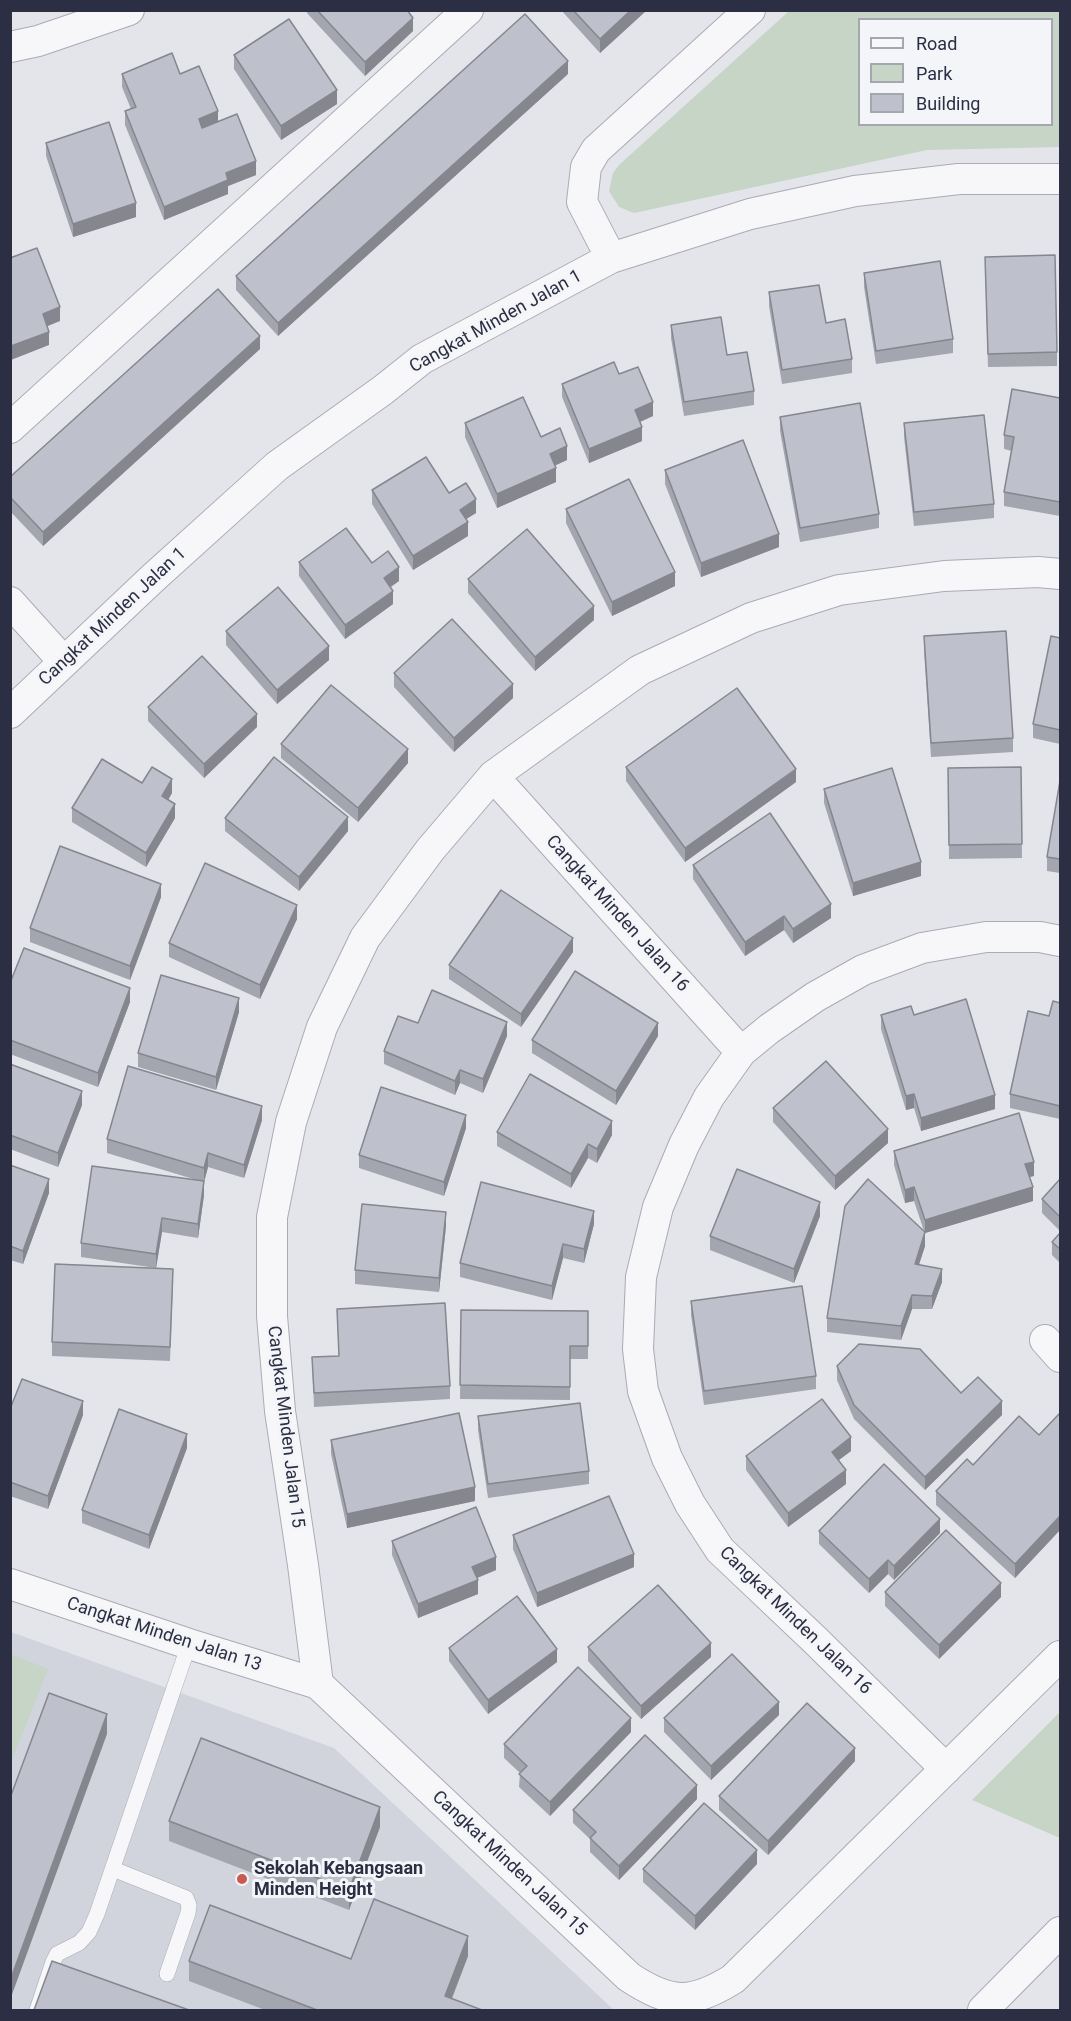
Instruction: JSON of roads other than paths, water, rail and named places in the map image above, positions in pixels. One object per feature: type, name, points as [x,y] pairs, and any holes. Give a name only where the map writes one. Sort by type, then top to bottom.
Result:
[{"type":"street","points":[[10,47],[129,10]]},
{"type":"street","points":[[10,428],[468,10]]},
{"type":"street","points":[[611,258],[582,202],[586,167],[596,150],[750,10]]},
{"type":"street","name":"Cangkat Minden Jalan 1","points":[[10,713],[153,578],[278,466],[422,359],[611,258],[750,214],[855,192],[958,179],[1060,179]]},
{"type":"street","name":"Cangkat Minden Jalan 15","points":[[1060,574],[1038,572],[944,576],[839,590],[751,618],[640,670],[493,776],[430,850],[365,938],[321,1027],[291,1122],[272,1217],[272,1316],[280,1411],[318,1684],[629,1977],[649,1990],[671,1997],[691,1998],[714,1991],[733,1979],[1060,1656]]},
{"type":"street","points":[[10,602],[64,662]]},
{"type":"street","name":"Cangkat Minden Jalan 16","points":[[493,776],[741,1052]]},
{"type":"street","name":"Cangkat Minden Jalan 16","points":[[946,1768],[720,1550],[690,1504],[667,1458],[642,1391],[638,1349],[641,1277],[658,1207],[684,1145],[709,1097],[741,1052],[769,1029],[815,997],[863,970],[922,948],[986,937],[1040,937],[1060,941]]},
{"type":"street","name":"Cangkat Minden Jalan 13","points":[[10,1584],[318,1684]]},
{"type":"street","points":[[983,2010],[1060,1932]]},
{"type":"lane","points":[[37,2010],[57,1954],[79,1943],[89,1932],[113,1869],[189,1644]]},
{"type":"lane","points":[[113,1869],[186,1898],[189,1905],[188,1913],[167,1974]]},
{"type":"place","name":"Sekolah Kebangsaan Minden Height","points":[[242,1879]]}]
